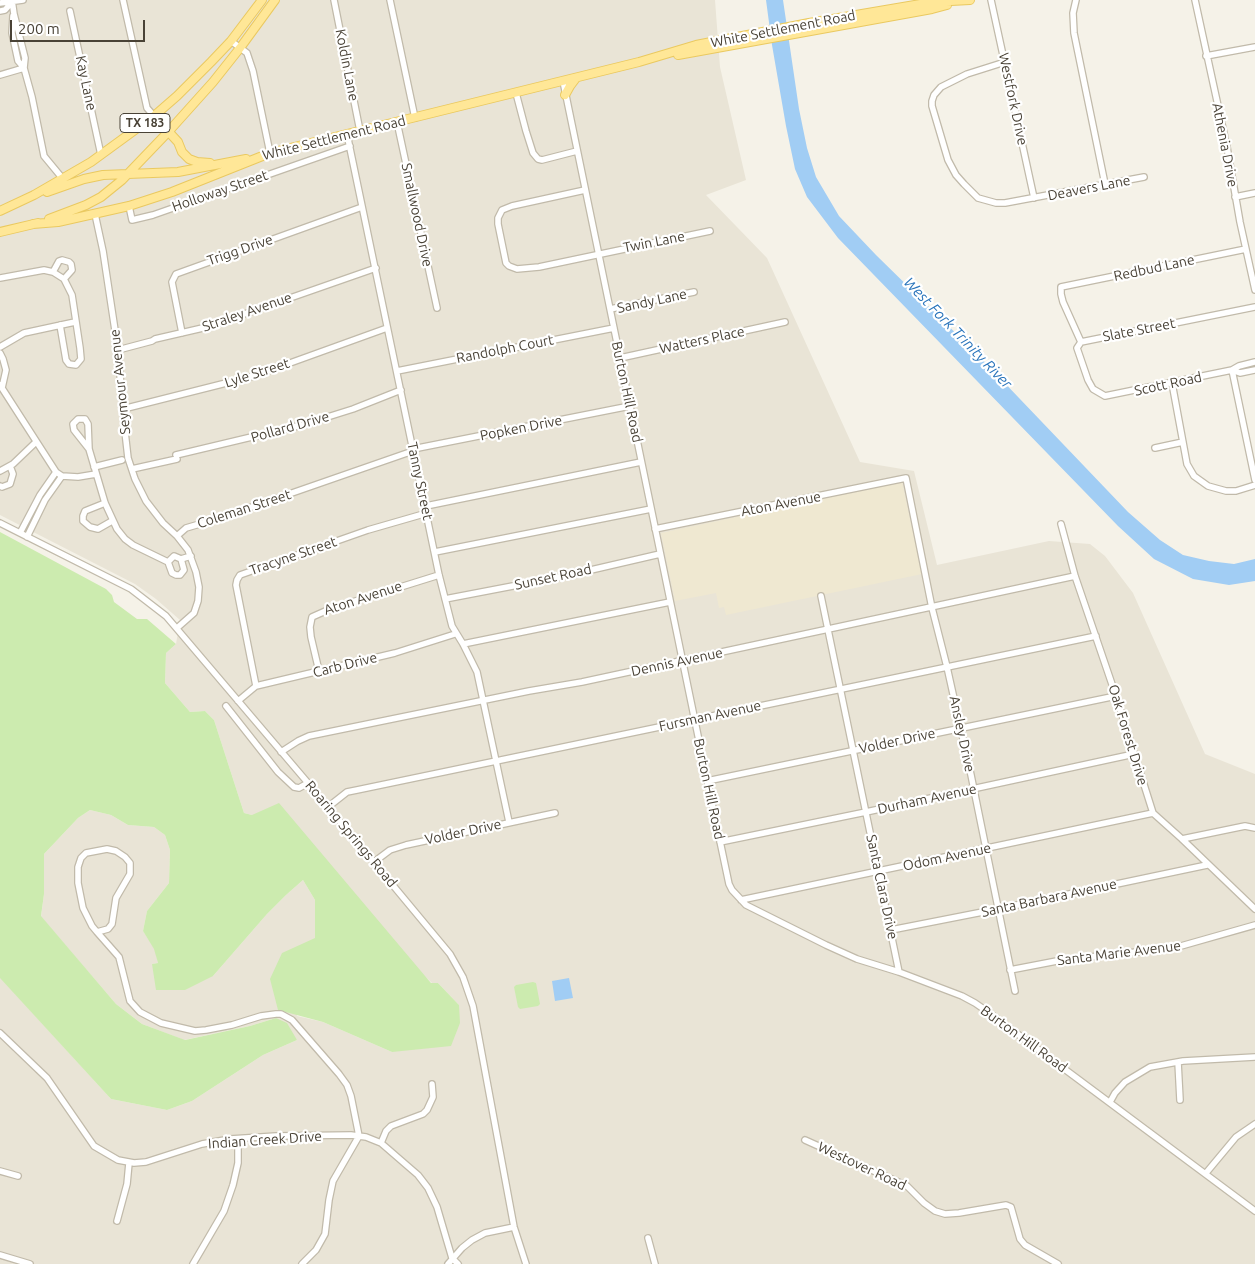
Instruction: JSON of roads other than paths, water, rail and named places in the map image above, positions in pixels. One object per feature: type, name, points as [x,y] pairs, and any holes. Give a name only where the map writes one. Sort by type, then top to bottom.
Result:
[{"type":"main road","name":"TX 183","points":[[0,211],[63,179],[101,155],[154,116],[177,96],[231,40],[262,0]]},
{"type":"main road","name":"TX 183","points":[[0,232],[33,224],[86,205],[111,190],[184,115],[240,48],[275,0]]},
{"type":"main road","name":"White Settlement Road","points":[[33,224],[58,222],[129,206],[172,192],[258,157],[360,130],[639,62],[810,27],[970,0]]},
{"type":"main road","name":"White Settlement Road","points":[[917,9],[932,1],[959,2]]},
{"type":"main road","points":[[566,95],[570,86],[577,78]]},
{"type":"main road","points":[[178,142],[180,126],[184,115]]},
{"type":"main road","points":[[154,116],[170,131],[182,152],[189,159],[197,162],[222,164]]},
{"type":"main road","points":[[34,195],[103,174],[178,172],[258,157]]},
{"type":"street","points":[[0,3],[23,0]]},
{"type":"street","points":[[123,0],[147,108],[154,116]]},
{"type":"street","name":"Koldin Lane","points":[[334,0],[360,130]]},
{"type":"street","points":[[390,0],[415,118]]},
{"type":"street","name":"Westfork Drive","points":[[991,0],[1034,198]]},
{"type":"street","points":[[1076,0],[1073,13],[1074,33],[1105,184]]},
{"type":"street","name":"Athenia Drive","points":[[1195,0],[1227,147],[1235,197],[1255,290]]},
{"type":"street","points":[[0,11],[4,10],[12,1]]},
{"type":"street","points":[[12,1],[24,58],[24,68],[44,156],[63,179]]},
{"type":"street","name":"Kay Lane","points":[[70,11],[101,155]]},
{"type":"street","points":[[231,40],[246,53],[253,71],[270,154]]},
{"type":"street","points":[[1206,56],[1255,47]]},
{"type":"street","name":"Deavers Lane","points":[[1005,62],[967,74],[941,87],[934,95],[932,106],[948,160],[956,175],[978,198],[996,203],[1034,198],[1144,176]]},
{"type":"street","points":[[0,75],[24,68]]},
{"type":"street","name":"Burton Hill Road","points":[[563,81],[729,884],[741,900],[758,912],[796,928],[826,945],[857,959],[899,972],[975,1003],[1254,1208]]},
{"type":"street","points":[[516,93],[526,131],[538,159],[542,160],[577,151]]},
{"type":"street","name":"Smallwood Drive","points":[[397,122],[437,308]]},
{"type":"street","name":"Tanny Street","points":[[347,134],[439,575],[455,634],[463,644],[477,672],[509,822]]},
{"type":"street","name":"Holloway Street","points":[[129,206],[132,220],[153,215],[350,146]]},
{"type":"street","name":"Twin Lane","points":[[585,190],[512,206],[502,210],[498,218],[498,224],[506,262],[509,266],[517,269],[539,267],[598,253],[710,231]]},
{"type":"street","points":[[1235,197],[1255,193]]},
{"type":"street","name":"Trigg Drive","points":[[182,333],[172,282],[176,274],[362,207]]},
{"type":"street","name":"Seymour Avenue","points":[[95,214],[103,251],[118,350],[128,458],[146,501],[163,523],[177,536]]},
{"type":"street","name":"Redbud Lane","points":[[1081,342],[1063,302],[1061,287],[1246,249]]},
{"type":"street","points":[[53,272],[59,261],[69,262],[72,270],[64,279]]},
{"type":"street","name":"Straley Avenue","points":[[118,350],[152,342],[155,338],[207,327],[376,268]]},
{"type":"street","points":[[0,278],[37,270],[53,272],[64,279],[72,294],[76,322],[81,360],[76,365],[68,364],[66,360],[60,325]]},
{"type":"street","name":"Sandy Lane","points":[[610,309],[694,292]]},
{"type":"street","name":"Slate Street","points":[[1081,342],[1255,307]]},
{"type":"street","points":[[0,346],[24,333],[76,322]]},
{"type":"street","name":"Watters Place","points":[[620,358],[785,322]]},
{"type":"street","name":"Lyle Street","points":[[123,410],[254,376],[387,328]]},
{"type":"street","name":"Randolph Court","points":[[397,372],[614,328]]},
{"type":"street","name":"Scott Road","points":[[1081,342],[1077,348],[1088,380],[1093,389],[1105,396],[1232,370],[1255,362]]},
{"type":"street","points":[[0,353],[6,370],[1,386],[3,396],[59,474],[78,477],[122,460]]},
{"type":"street","points":[[1232,370],[1255,480]]},
{"type":"street","name":"Scott Road","points":[[1232,370],[1240,373],[1255,370]]},
{"type":"street","points":[[1172,383],[1187,464],[1198,480],[1208,486],[1226,491],[1236,491],[1255,486]]},
{"type":"street","name":"Pollard Drive","points":[[132,469],[302,425],[353,409],[401,390]]},
{"type":"street","name":"Popken Drive","points":[[413,451],[418,448],[630,406]]},
{"type":"street","points":[[89,449],[74,430],[74,424],[78,419],[85,419],[88,424],[89,449],[105,503],[112,521],[125,539],[168,562],[172,573],[176,575],[180,575],[184,570],[181,559]]},
{"type":"street","points":[[0,471],[10,466],[36,442]]},
{"type":"street","points":[[1155,448],[1183,442]]},
{"type":"street","name":"Coleman Street","points":[[177,628],[194,613],[198,601],[199,587],[191,556],[177,536],[186,528],[413,451]]},
{"type":"street","points":[[426,506],[641,462]]},
{"type":"street","points":[[0,486],[10,484],[13,474],[10,466]]},
{"type":"street","points":[[20,533],[40,495],[59,474]]},
{"type":"street","points":[[27,537],[59,474]]},
{"type":"street","name":"Aton Avenue","points":[[655,529],[906,478]]},
{"type":"street","name":"Ansley Drive","points":[[906,478],[932,608],[947,667],[1015,991]]},
{"type":"street","points":[[105,503],[85,511],[83,521],[98,529],[112,521]]},
{"type":"street","points":[[435,552],[651,509]]},
{"type":"street","name":"Tracyne Street","points":[[256,686],[236,585],[240,575],[368,530],[427,513]]},
{"type":"street","name":"Roaring Springs Road","points":[[0,523],[130,590],[159,610],[177,628],[441,941],[463,977],[473,1006],[514,1227],[526,1264]]},
{"type":"street","name":"Oak Forest Drive","points":[[1061,524],[1075,576],[1116,696],[1152,813]]},
{"type":"street","name":"Sunset Road","points":[[445,599],[565,576],[660,554]]},
{"type":"street","points":[[168,562],[174,556],[181,559],[191,556]]},
{"type":"street","name":"Aton Avenue","points":[[319,671],[311,637],[312,617],[330,608],[439,575]]},
{"type":"street","name":"Dennis Avenue","points":[[281,752],[309,736],[582,682],[1075,576]]},
{"type":"street","name":"Santa Clara Drive","points":[[821,596],[899,972]]},
{"type":"street","points":[[463,644],[670,602]]},
{"type":"street","name":"Carb Drive","points":[[238,701],[256,686],[395,653],[455,634]]},
{"type":"street","name":"Fursman Avenue","points":[[328,807],[347,792],[1096,636]]},
{"type":"street","name":"Volder Drive","points":[[707,781],[1116,696]]},
{"type":"street","points":[[226,706],[278,772],[294,787],[300,788],[308,782]]},
{"type":"street","name":"Durham Avenue","points":[[720,842],[1134,754]]},
{"type":"street","name":"Volder Drive","points":[[374,862],[390,850],[406,844],[555,813]]},
{"type":"street","points":[[1152,813],[1255,909]]},
{"type":"street","name":"Odom Avenue","points":[[741,900],[1152,813]]},
{"type":"street","points":[[1182,839],[1245,826],[1255,828]]},
{"type":"street","points":[[97,932],[108,929],[112,924],[116,898],[130,874],[130,863],[125,857],[116,851],[107,849],[86,853],[81,858],[78,867],[78,883],[83,908],[92,926],[97,932],[119,957],[130,1001],[140,1012],[153,1020],[195,1031],[276,1014],[287,1017],[347,1085],[359,1136],[333,1181],[325,1234],[316,1250],[302,1264]]},
{"type":"street","name":"Santa Barbara Avenue","points":[[890,930],[1207,865]]},
{"type":"street","name":"Santa Marie Avenue","points":[[1010,970],[1062,960],[1174,948],[1255,925]]},
{"type":"street","name":"Indian Creek Drive","points":[[0,1034],[47,1078],[94,1146],[109,1156],[129,1163],[146,1162],[184,1149],[238,1139],[317,1135],[359,1136],[381,1143],[418,1174],[428,1188],[437,1207],[452,1258],[458,1264]]},
{"type":"street","points":[[1110,1102],[1119,1088],[1150,1067],[1178,1062],[1255,1057]]},
{"type":"street","points":[[1178,1062],[1180,1100]]},
{"type":"street","points":[[381,1143],[386,1131],[391,1126],[423,1114],[432,1101],[432,1084]]},
{"type":"street","points":[[1206,1173],[1236,1136],[1255,1124]]},
{"type":"street","points":[[193,1264],[224,1211],[234,1185],[238,1163],[238,1139]]},
{"type":"street","name":"Westover Road","points":[[805,1140],[907,1186],[924,1203],[940,1212],[959,1214],[1006,1205],[1011,1207],[1020,1239],[1025,1245],[1058,1264]]},
{"type":"street","points":[[117,1221],[127,1184],[129,1163]]},
{"type":"street","points":[[0,1171],[18,1176]]},
{"type":"street","points":[[448,1264],[462,1248],[485,1234],[514,1227]]},
{"type":"street","points":[[648,1238],[655,1264]]},
{"type":"street","points":[[0,1255],[30,1264]]},
{"type":"water","points":[[766,0],[783,0],[799,109],[807,148],[816,177],[839,216],[976,353],[1128,512],[1160,540],[1183,555],[1234,564],[1255,559],[1255,581],[1229,585],[1193,579],[1154,559],[1118,526],[838,238],[807,197],[795,169],[772,45]]},
{"type":"water","points":[[569,978],[573,998],[555,1001],[552,981]]},
{"type":"water label","name":"West Fork Trinity River","points":[[958,333]]}]
